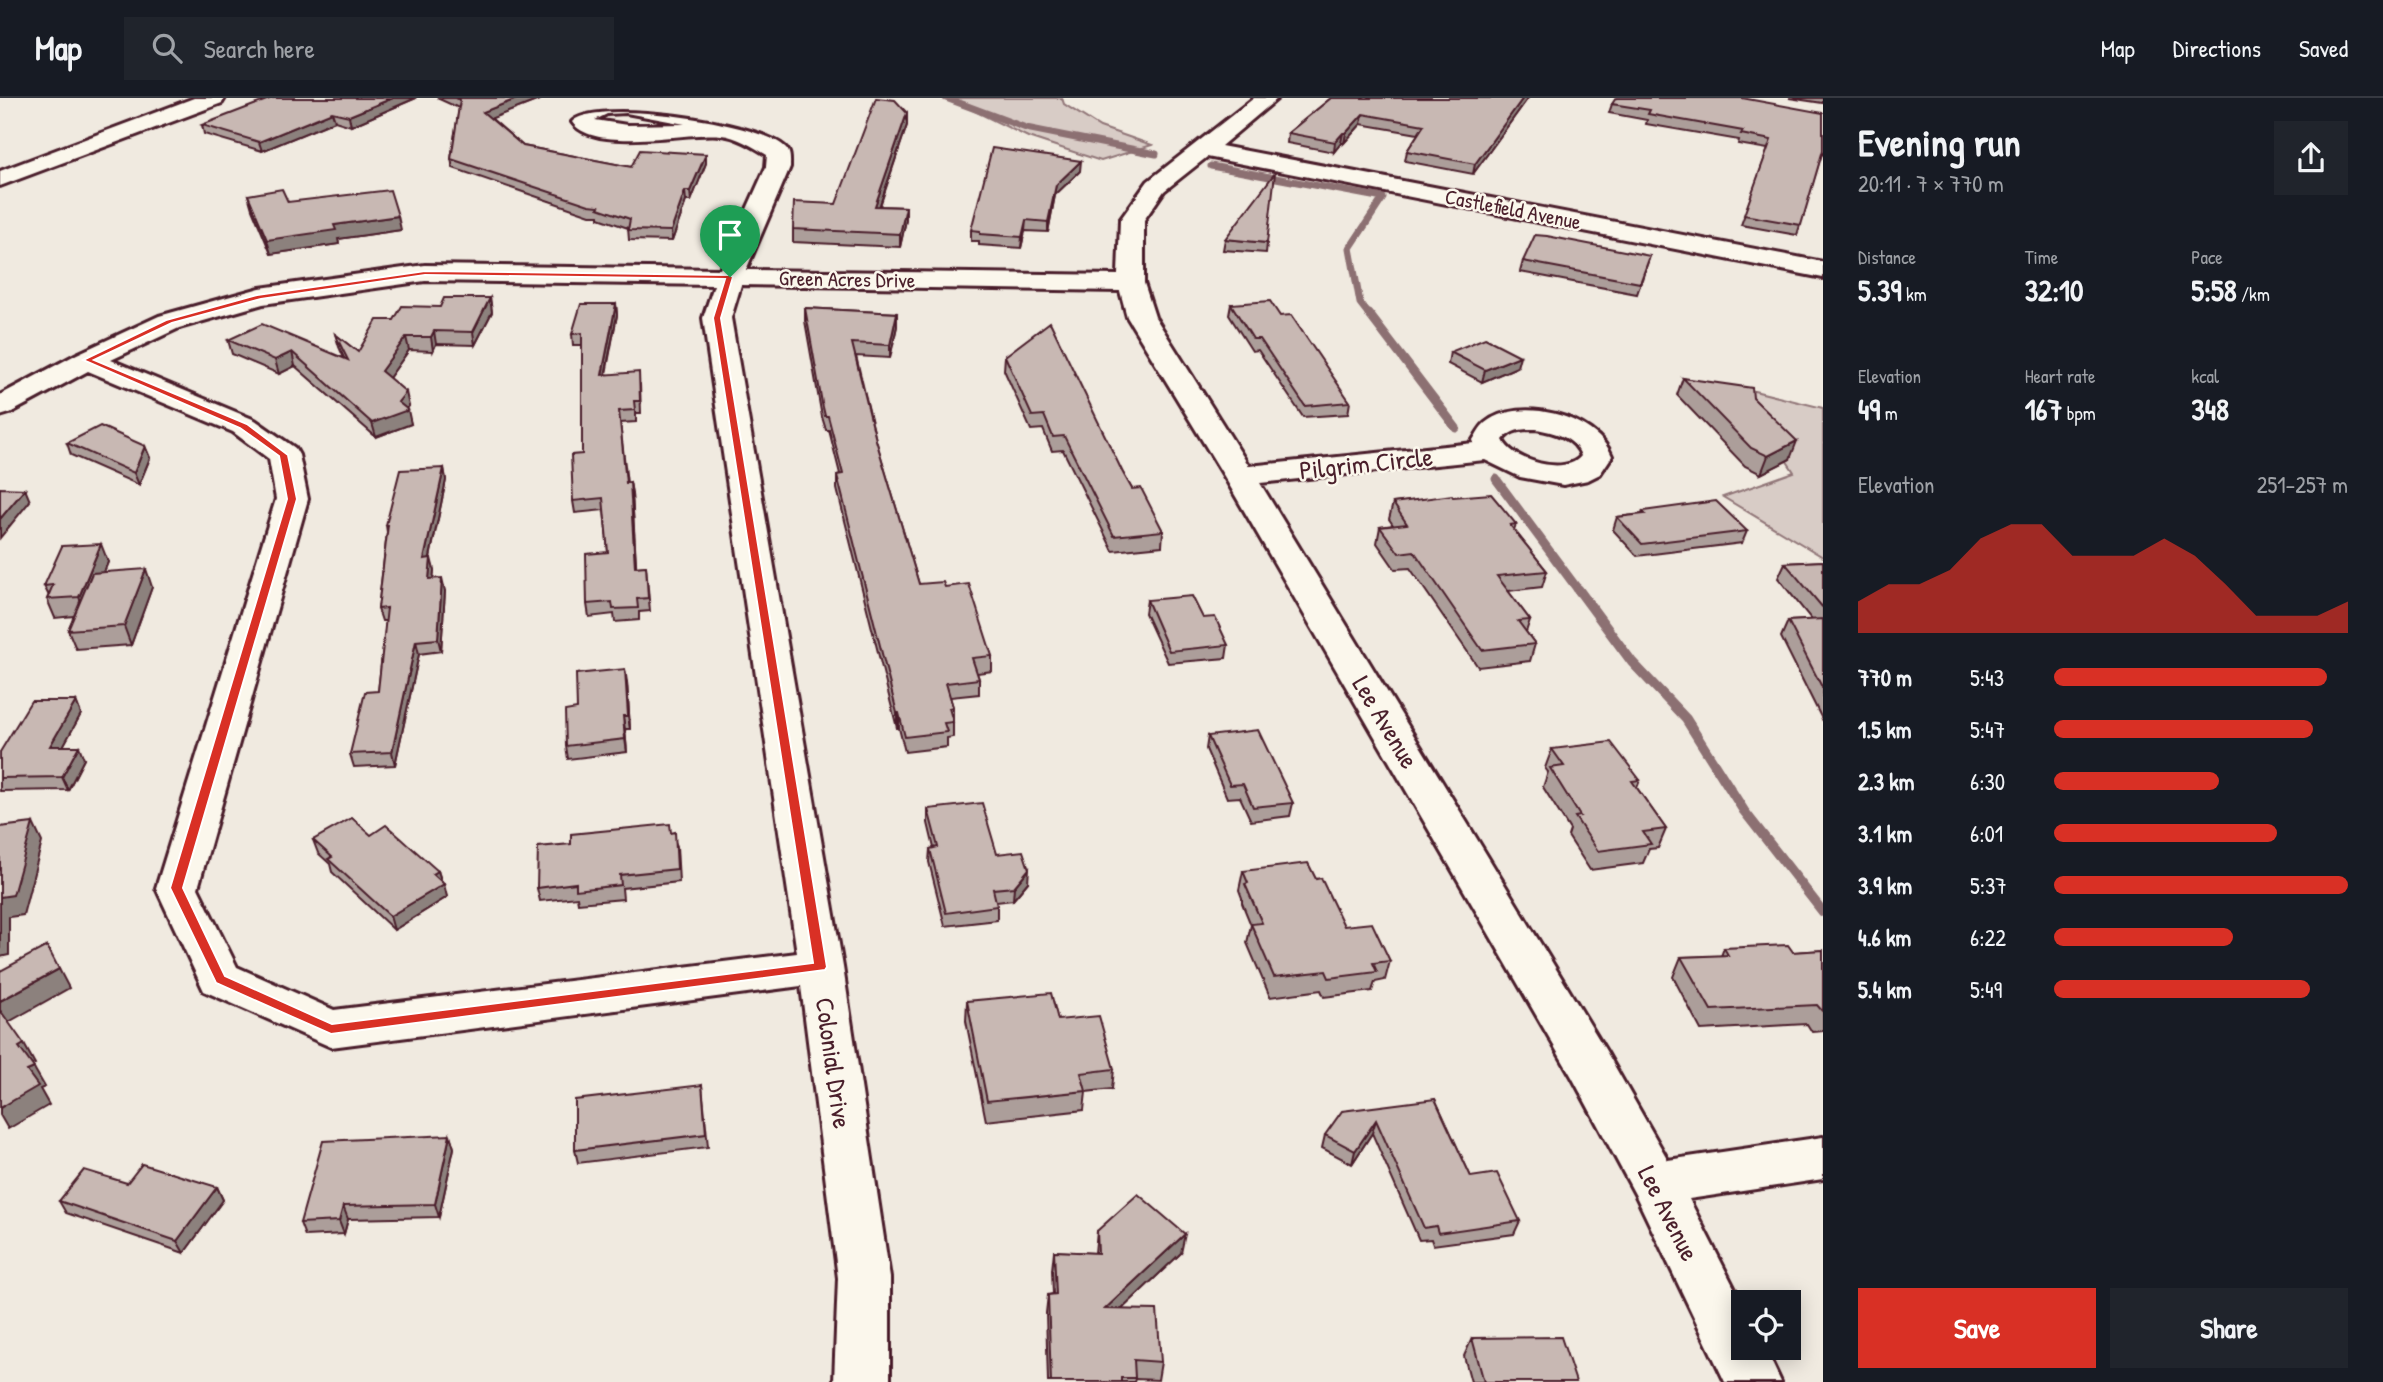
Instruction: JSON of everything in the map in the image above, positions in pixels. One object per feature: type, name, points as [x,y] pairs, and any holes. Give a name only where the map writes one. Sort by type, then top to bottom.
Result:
[{"type":"street","points":[[0,179],[214,98]]},
{"type":"street","name":"Lee Avenue","points":[[1268,98],[1156,186],[1132,220],[1132,283],[1140,317],[1240,476],[1589,1064],[1654,1183],[1753,1382]]},
{"type":"street","name":"Colonial Drive","points":[[722,128],[608,132],[589,128],[583,122],[587,114],[596,110],[627,106],[722,128],[761,140],[778,152],[779,159],[730,277],[717,318],[821,967],[864,1278],[862,1382]]},
{"type":"street","name":"Castlefield Avenue","points":[[1203,149],[1823,270]]},
{"type":"street","name":"Green Acres Drive","points":[[0,407],[87,360],[169,322],[260,296],[425,273],[1132,283]]},
{"type":"street","points":[[87,360],[244,426],[284,455],[292,499],[177,888],[220,979],[331,1029],[821,967]]},
{"type":"street","name":"Pilgrim Circle","points":[[1240,476],[1492,450]]},
{"type":"street","points":[[1654,1183],[1823,1158]]},
{"type":"shaded area","points":[[948,98],[1062,98],[1064,104],[1100,127],[1152,145],[1101,161],[1028,137]]},
{"type":"shaded area","points":[[1738,387],[1823,408],[1823,557],[1723,497],[1794,472]]},
{"type":"building","points":[[272,98],[393,98],[349,116],[332,112],[259,142],[202,125]]},
{"type":"building","points":[[456,98],[519,98],[483,112],[523,146],[631,167],[640,150],[706,154],[690,191],[685,191],[671,231],[628,230],[630,219],[598,208],[599,206],[451,159],[460,100]]},
{"type":"building","points":[[876,98],[895,100],[907,113],[875,206],[906,207],[900,234],[793,229],[794,202],[836,204]]},
{"type":"building","points":[[1331,98],[1523,98],[1475,164],[1407,151],[1424,125],[1363,114],[1335,142],[1288,133]]},
{"type":"building","points":[[1616,98],[1742,98],[1823,113],[1823,150],[1801,225],[1744,215],[1771,140],[1741,134],[1743,131],[1648,114],[1650,110],[1612,104]]},
{"type":"building","points":[[992,148],[1081,161],[1056,185],[1048,222],[1026,220],[1022,237],[980,234],[980,231],[971,230]]},
{"type":"building","points":[[1275,173],[1267,243],[1225,239]]},
{"type":"building","points":[[282,189],[288,202],[390,190],[398,216],[334,225],[336,230],[267,240],[248,195]]},
{"type":"building","points":[[1535,235],[1650,256],[1640,283],[1523,261]]},
{"type":"building","points":[[444,298],[490,298],[473,332],[434,331],[431,337],[406,337],[381,371],[406,392],[398,402],[408,410],[372,423],[292,352],[275,360],[228,340],[262,324],[348,360],[335,334],[358,352],[377,320],[394,320],[402,306],[440,307]]},
{"type":"building","points":[[1270,301],[1280,316],[1291,315],[1350,402],[1305,406],[1260,339],[1253,339],[1231,304]]},
{"type":"building","points":[[581,304],[616,304],[602,375],[639,372],[640,401],[634,401],[635,410],[619,411],[626,483],[630,482],[635,567],[646,566],[648,598],[637,599],[638,608],[613,609],[612,602],[587,604],[586,554],[608,552],[603,498],[573,501],[571,455],[582,454],[582,333],[572,334]]},
{"type":"building","points":[[805,308],[897,313],[890,345],[852,343],[876,440],[919,584],[943,582],[945,587],[969,584],[992,656],[972,658],[979,679],[946,683],[953,707],[949,708],[953,722],[944,723],[947,732],[905,737],[837,475],[843,474],[822,403]]},
{"type":"building","points":[[1050,322],[1123,473],[1132,489],[1141,488],[1163,531],[1114,536],[1064,436],[1053,437],[1044,415],[1032,416],[1005,356]]},
{"type":"building","points":[[1485,338],[1520,356],[1485,370],[1450,352]]},
{"type":"building","points":[[1683,378],[1752,388],[1753,398],[1797,441],[1768,456],[1751,448]]},
{"type":"building","points":[[100,426],[145,446],[134,473],[67,443]]},
{"type":"building","points":[[444,468],[424,559],[431,558],[429,579],[442,578],[438,639],[416,641],[392,752],[350,754],[365,692],[378,691],[387,608],[378,609],[386,525],[400,470]]},
{"type":"building","points":[[0,488],[25,489],[0,519]]},
{"type":"building","points":[[1491,494],[1516,524],[1510,525],[1547,571],[1497,576],[1530,620],[1518,621],[1535,644],[1482,650],[1414,551],[1399,553],[1380,527],[1407,524],[1393,503],[1452,495]]},
{"type":"building","points":[[1716,501],[1747,531],[1642,544],[1617,517],[1645,514],[1643,511]]},
{"type":"building","points":[[101,544],[79,597],[47,599],[53,585],[44,586],[62,546]]},
{"type":"building","points":[[1823,561],[1823,608],[1785,563]]},
{"type":"building","points":[[146,569],[124,626],[68,630],[92,573]]},
{"type":"building","points":[[1192,596],[1203,618],[1215,617],[1228,645],[1169,651],[1147,600]]},
{"type":"building","points":[[1823,619],[1823,689],[1788,621]]},
{"type":"building","points":[[625,669],[628,716],[623,716],[625,739],[566,746],[565,711],[577,709],[576,674]]},
{"type":"building","points":[[31,701],[76,701],[50,746],[79,746],[62,777],[0,778],[0,752]]},
{"type":"building","points":[[1258,730],[1293,803],[1253,807],[1243,784],[1230,785],[1208,736]]},
{"type":"building","points":[[1611,742],[1640,780],[1632,781],[1666,829],[1643,832],[1651,844],[1598,851],[1575,817],[1580,816],[1550,768],[1564,766],[1552,749]]},
{"type":"building","points":[[982,803],[997,854],[1023,851],[1029,869],[1014,887],[993,889],[997,906],[946,913],[930,849],[938,847],[928,809]]},
{"type":"building","points":[[352,818],[371,835],[386,825],[438,871],[433,874],[444,884],[390,916],[328,859],[332,857],[313,840]]},
{"type":"building","points":[[33,823],[13,895],[0,897],[0,827]]},
{"type":"building","points":[[670,824],[671,833],[675,832],[677,869],[620,875],[621,885],[576,890],[576,883],[537,888],[538,847],[571,844],[571,834]]},
{"type":"building","points":[[1308,863],[1316,879],[1321,878],[1344,926],[1372,923],[1390,961],[1373,963],[1377,972],[1329,978],[1326,971],[1274,977],[1251,924],[1262,923],[1245,884],[1248,883],[1243,871]]},
{"type":"building","points":[[1788,945],[1793,952],[1823,950],[1823,1012],[1817,1005],[1711,1010],[1681,957],[1728,955],[1724,948]]},
{"type":"building","points":[[47,946],[59,969],[0,1001],[0,971]]},
{"type":"building","points":[[1051,993],[1058,1020],[1099,1016],[1114,1069],[1081,1073],[1086,1091],[987,1101],[967,1001]]},
{"type":"building","points":[[0,1010],[24,1044],[19,1047],[34,1068],[27,1071],[38,1086],[0,1108]]},
{"type":"building","points":[[702,1085],[706,1134],[575,1150],[575,1100]]},
{"type":"building","points":[[1435,1099],[1471,1177],[1497,1173],[1520,1221],[1438,1233],[1436,1226],[1424,1228],[1376,1120],[1355,1151],[1325,1135],[1342,1111]]},
{"type":"building","points":[[450,1135],[435,1204],[343,1206],[339,1221],[300,1223],[323,1141]]},
{"type":"building","points":[[142,1164],[217,1187],[177,1241],[59,1201],[84,1170],[127,1183]]},
{"type":"building","points":[[1138,1194],[1185,1234],[1105,1309],[1157,1310],[1161,1362],[1134,1360],[1135,1378],[1121,1378],[1121,1382],[1051,1382],[1048,1295],[1056,1294],[1054,1251],[1098,1253],[1097,1231]]},
{"type":"building","points":[[1561,1337],[1576,1382],[1484,1382],[1472,1338]]},
{"type":"waterway","points":[[946,98],[1026,128],[1156,154]]},
{"type":"waterway","points":[[1211,166],[1383,198],[1350,248],[1360,303],[1370,316]]},
{"type":"waterway","points":[[1369,314],[1456,428]]},
{"type":"waterway","points":[[1496,479],[1579,591]]},
{"type":"waterway","points":[[1578,589],[1632,662],[1686,719],[1744,811],[1823,912]]},
{"type":"route","points":[[425,273],[730,277],[717,318],[821,967],[331,1029],[220,979],[177,888],[292,499],[284,455],[244,426],[87,360],[169,322],[260,296],[425,273]]}]
